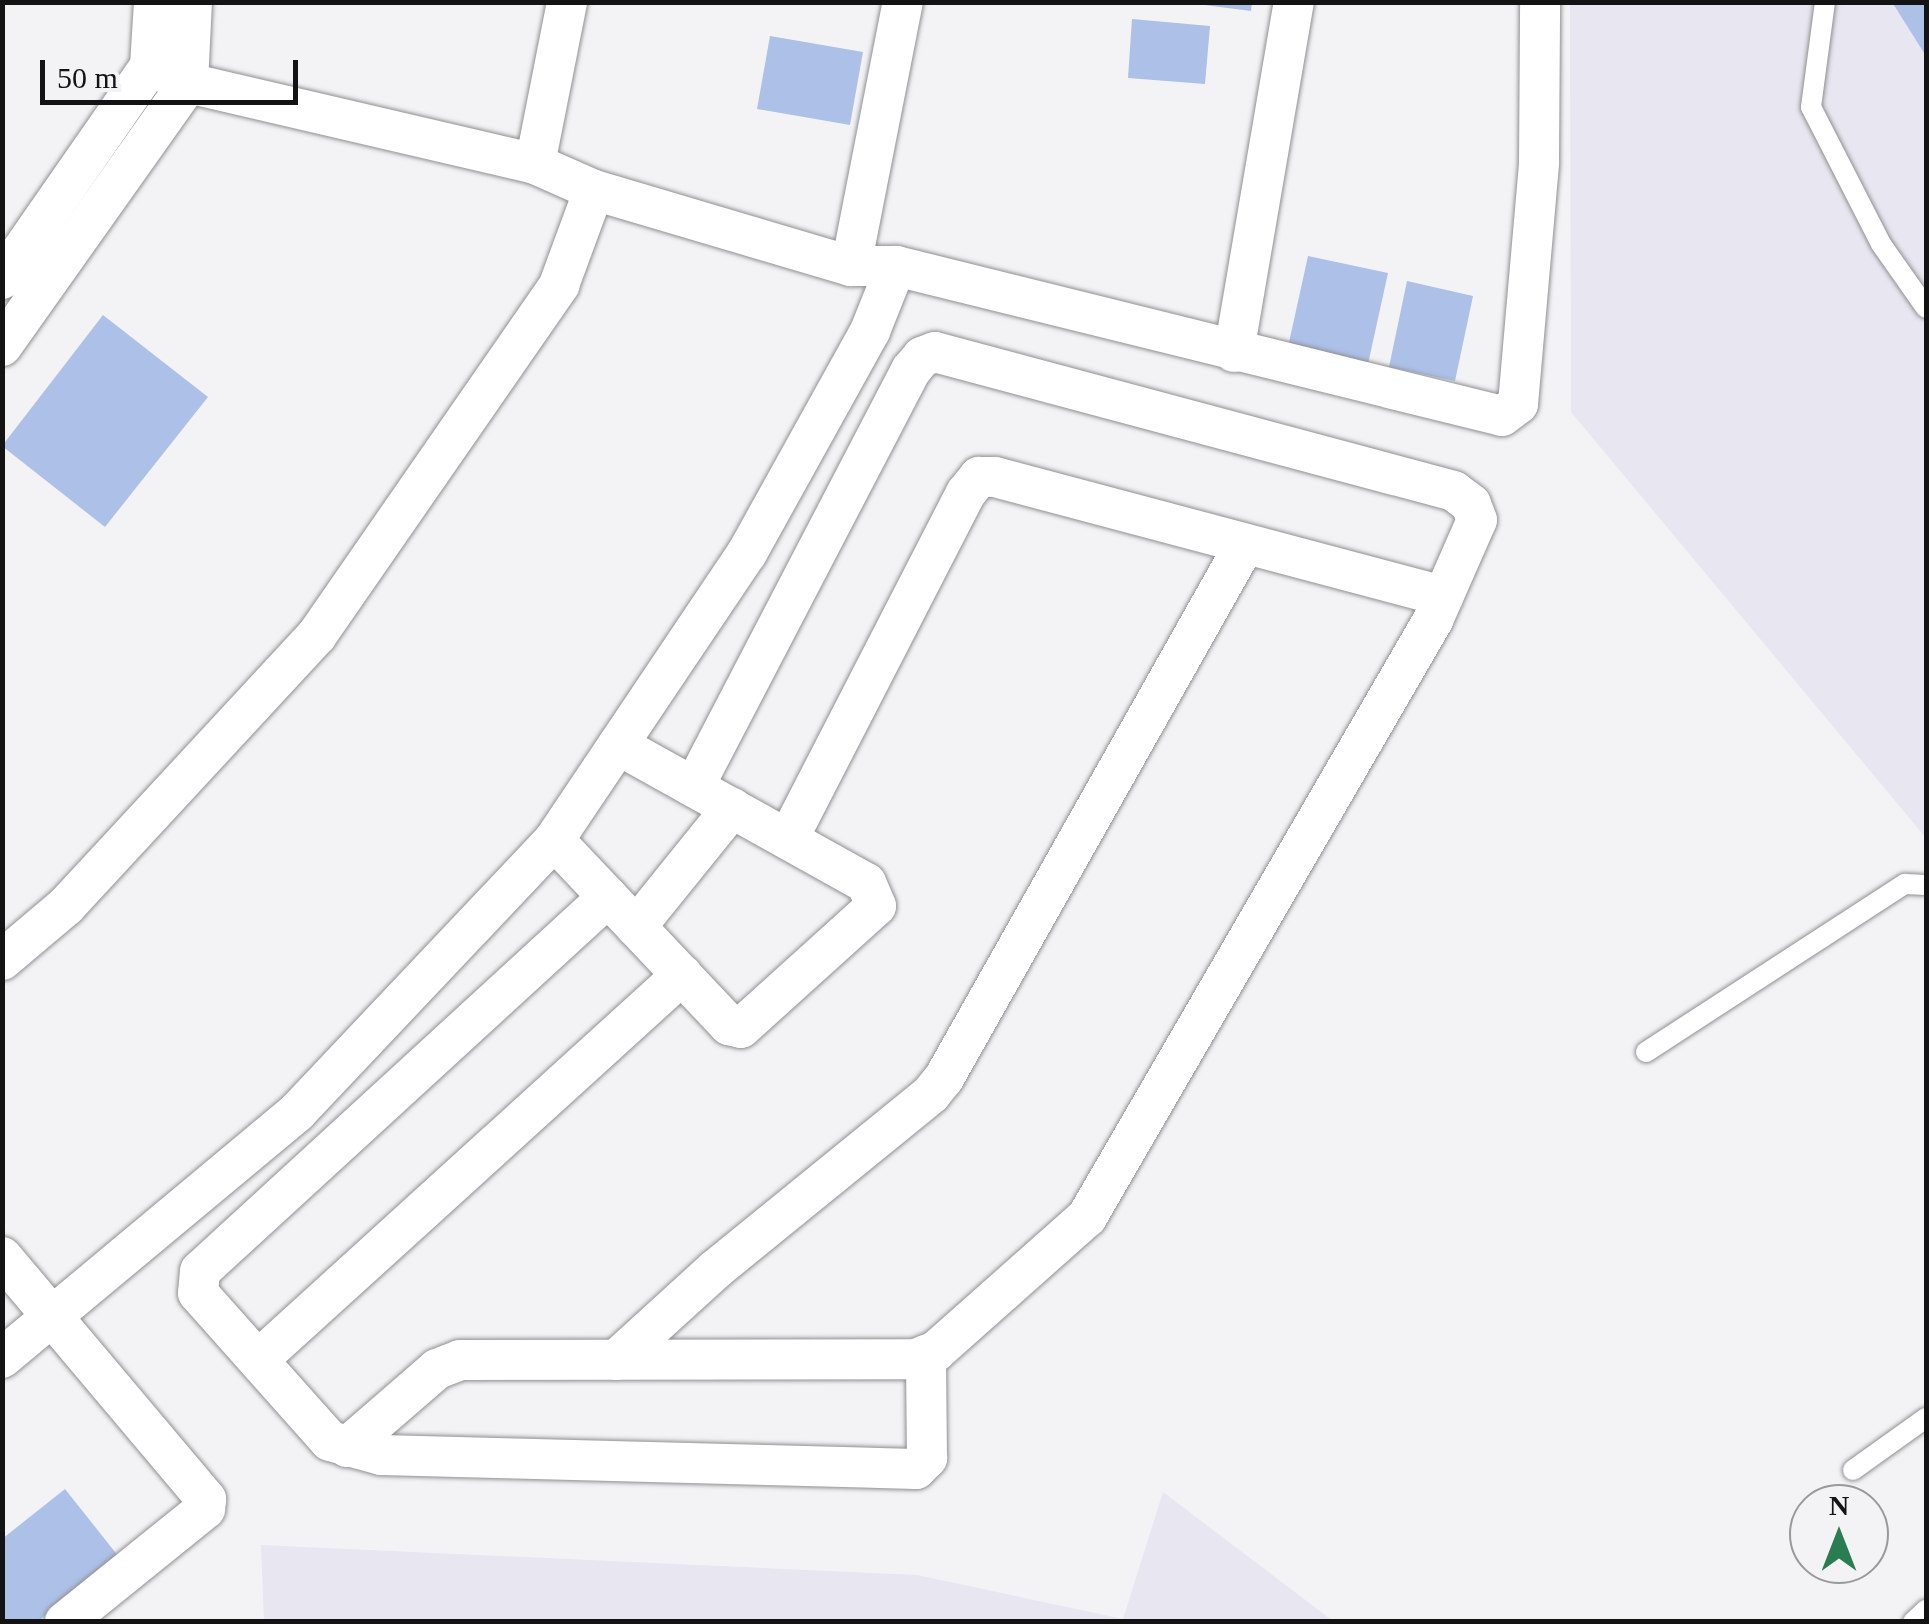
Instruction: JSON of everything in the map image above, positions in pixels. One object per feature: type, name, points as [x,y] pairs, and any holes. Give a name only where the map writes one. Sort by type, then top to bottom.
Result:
[{"type":"street","points":[[2,279],[150,66],[154,2]]},
{"type":"street","points":[[2,346],[188,83],[192,2]]},
{"type":"street","points":[[535,164],[567,2]]},
{"type":"street","points":[[851,266],[903,2]]},
{"type":"street","points":[[1234,352],[1294,2]]},
{"type":"street","points":[[150,66],[188,83],[535,164],[594,190],[851,266],[896,266],[1502,416],[1510,414],[1518,404],[1539,162],[1540,2]]},
{"type":"street","points":[[2,960],[66,906],[317,635],[558,285],[594,190]]},
{"type":"street","points":[[2,1358],[297,1112],[554,840],[747,553],[870,331],[896,266]]},
{"type":"street","points":[[347,1447],[437,1369],[460,1360],[916,1359],[926,1355],[1086,1217],[1443,596],[1477,520],[1471,504],[1454,491],[935,352],[922,357],[911,370],[694,787]]},
{"type":"street","points":[[788,839],[966,493],[979,477],[996,477],[1443,596]]},
{"type":"street","points":[[616,1360],[716,1269],[931,1094],[944,1078],[1245,544]]},
{"type":"street","points":[[554,840],[729,1025],[741,1028],[876,906],[866,882],[618,745]]},
{"type":"street","points":[[636,927],[732,808]]},
{"type":"street","points":[[608,897],[200,1272],[198,1293],[330,1441],[382,1455],[916,1469],[927,1458],[926,1355]]},
{"type":"street","points":[[258,1360],[682,975]]},
{"type":"street","points":[[2,1258],[54,1315],[206,1504],[64,1622]]},
{"type":"lane","points":[[1824,2],[1811,106],[1881,244],[1926,308]]},
{"type":"lane","points":[[1646,1052],[1904,884],[1926,884]]},
{"type":"lane","points":[[1852,1470],[1926,1418]]},
{"type":"lane","points":[[1913,1622],[1926,1610]]},
{"type":"shaded area","points":[[1570,3],[1926,3],[1926,838],[1571,412]]},
{"type":"shaded area","points":[[1163,1492],[1333,1621],[264,1621],[261,1545],[917,1575],[1123,1619]]},
{"type":"building","points":[[1181,2],[1252,2],[1251,11]]},
{"type":"building","points":[[1892,2],[1926,2],[1926,56]]},
{"type":"building","points":[[1132,19],[1210,26],[1205,84],[1128,78]]},
{"type":"building","points":[[770,36],[863,52],[850,125],[757,109]]},
{"type":"building","points":[[1308,256],[1388,273],[1368,364],[1288,347]]},
{"type":"building","points":[[1407,281],[1473,296],[1455,381],[1389,367]]},
{"type":"building","points":[[103,315],[208,397],[105,527],[2,446]]},
{"type":"building","points":[[65,1489],[119,1557],[37,1622],[2,1622],[2,1539]]}]
